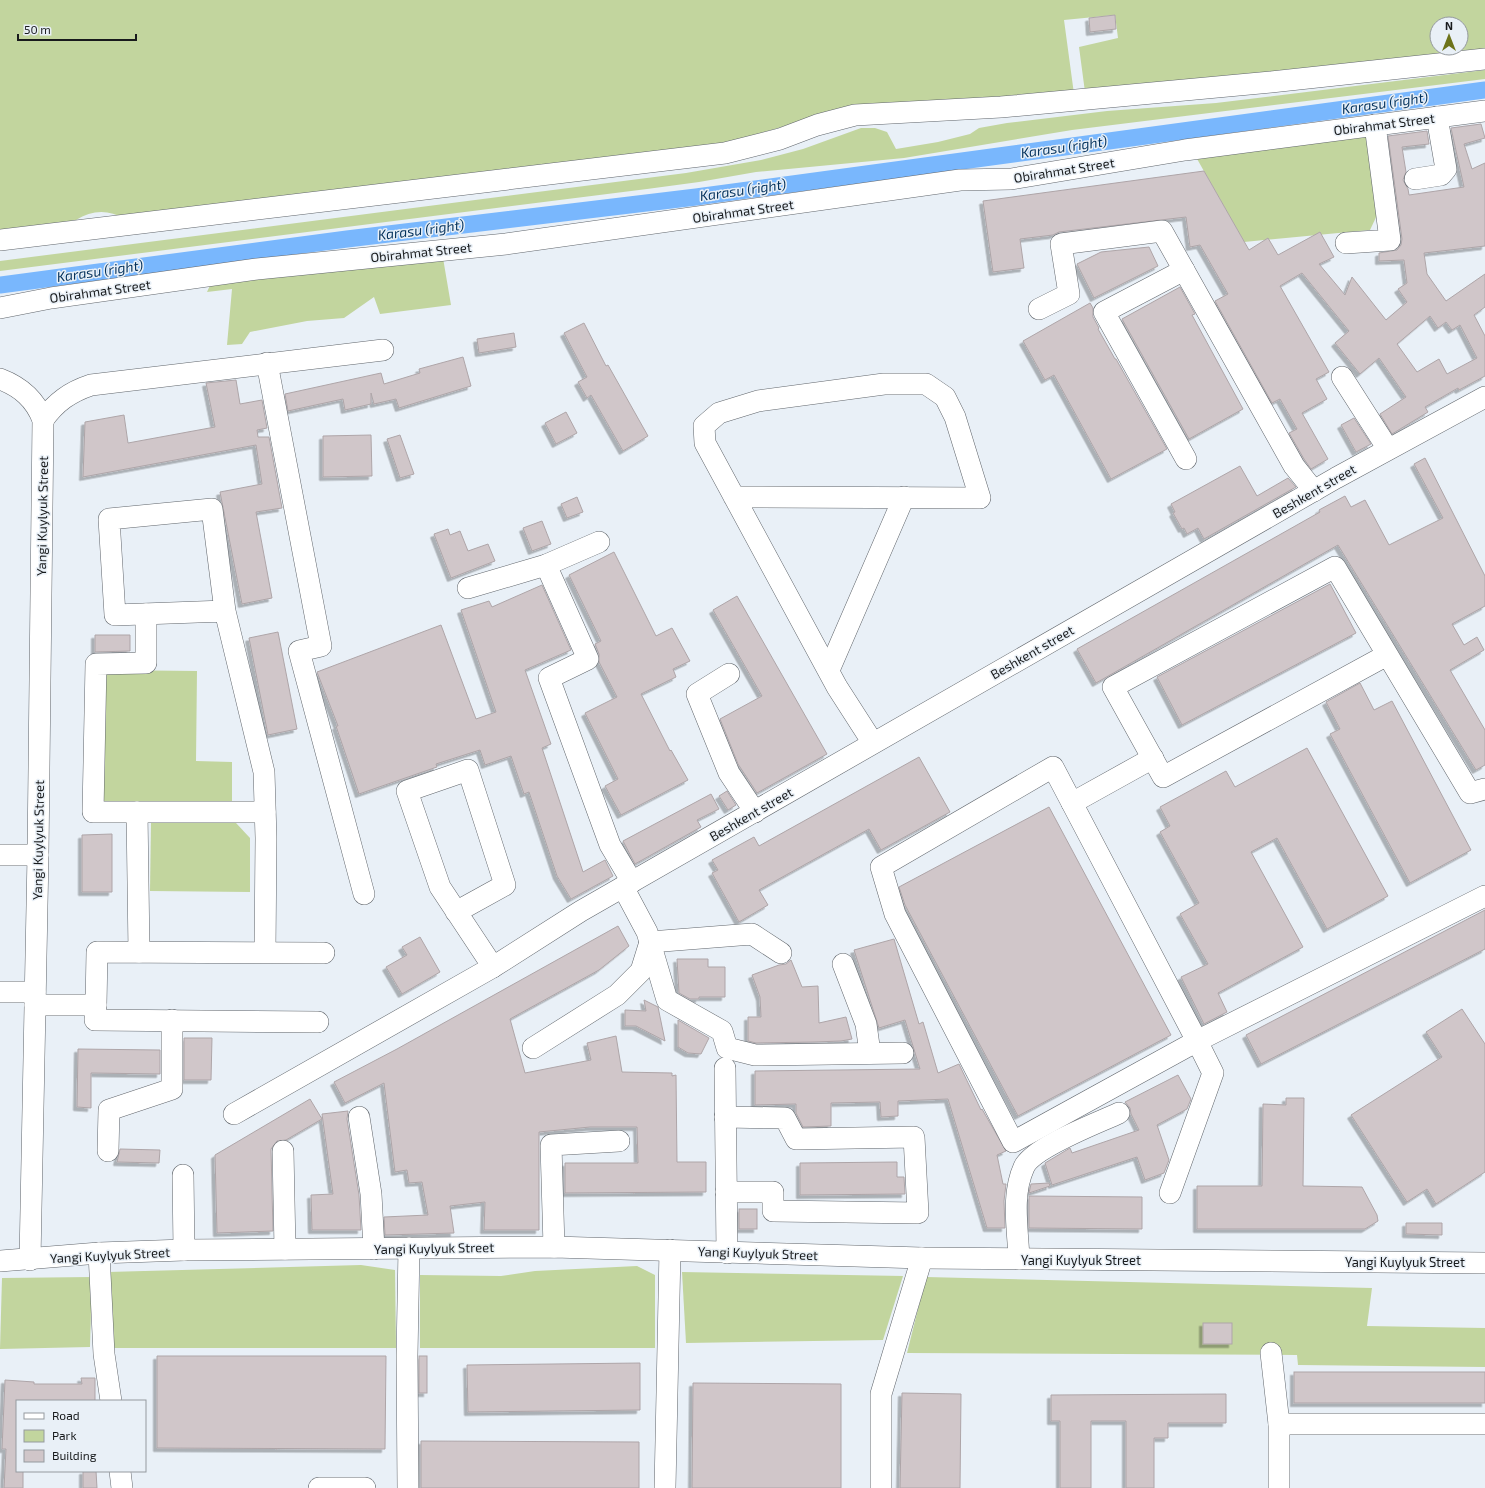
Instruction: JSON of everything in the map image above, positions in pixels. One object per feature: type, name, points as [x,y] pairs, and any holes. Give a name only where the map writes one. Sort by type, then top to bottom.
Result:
[{"type":"street","points":[[0,240],[725,153],[780,139],[817,125],[855,115],[1025,105],[1271,82],[1485,59]]},
{"type":"street","name":"Obirahmat Street","points":[[0,308],[52,298],[257,269],[506,244],[960,180],[1011,179],[1185,150],[1485,111]]},
{"type":"street","points":[[1415,179],[1441,176],[1446,169],[1437,117]]},
{"type":"street","points":[[1346,243],[1390,240],[1376,125]]},
{"type":"street","points":[[1039,309],[1069,294],[1061,244],[1162,231],[1294,466],[1314,491]]},
{"type":"street","points":[[1184,270],[1104,312],[1186,459]]},
{"type":"street","points":[[9,383],[43,395],[69,394],[91,386],[267,363],[383,350]]},
{"type":"street","points":[[267,363],[321,646],[299,651],[364,894]]},
{"type":"street","points":[[1342,377],[1388,449]]},
{"type":"street","points":[[9,383],[34,403],[42,420],[69,394]]},
{"type":"street","points":[[734,496],[980,498],[956,417],[945,397],[926,384],[884,384],[836,389],[758,401],[718,413],[704,426],[705,443],[829,670],[873,743]]},
{"type":"street","name":"Beshkent street","points":[[234,1114],[493,967],[581,911],[873,743],[1388,449],[1485,397]]},
{"type":"street","name":"Yangi Kuylyuk Street","points":[[30,1260],[38,856],[42,420]]},
{"type":"street","points":[[829,670],[904,497]]},
{"type":"street","points":[[225,611],[115,615],[109,519],[212,509],[225,611],[264,772],[265,952]]},
{"type":"street","points":[[468,588],[546,565],[599,542]]},
{"type":"street","points":[[546,565],[588,659],[549,678],[610,845],[647,932],[667,1000],[722,1031],[727,1048],[755,1056],[903,1053]]},
{"type":"street","points":[[1387,655],[1163,776],[1113,687],[1335,566],[1470,793],[1485,789]]},
{"type":"street","points":[[146,614],[146,663],[96,664],[93,812],[265,812]]},
{"type":"street","points":[[730,674],[697,694],[730,773],[755,812]]},
{"type":"street","points":[[1072,803],[1153,758]]},
{"type":"street","points":[[1170,1193],[1213,1073],[1196,1041],[1053,767],[881,867],[895,914],[1013,1142],[1196,1041],[1485,896]]},
{"type":"street","points":[[456,912],[505,885],[468,770],[407,791],[440,886],[456,912],[493,967]]},
{"type":"street","points":[[137,812],[139,952]]},
{"type":"street","points":[[0,855],[38,856]]},
{"type":"street","points":[[650,942],[752,934],[781,953]]},
{"type":"street","points":[[533,1048],[617,996],[641,971],[650,942]]},
{"type":"street","points":[[318,1022],[95,1020],[97,952],[324,953]]},
{"type":"street","points":[[843,964],[866,1024],[870,1053]]},
{"type":"street","points":[[0,992],[35,998],[96,1005]]},
{"type":"street","points":[[108,1151],[109,1110],[172,1089],[172,1020]]},
{"type":"street","points":[[725,1068],[728,1253]]},
{"type":"street","points":[[1019,1259],[1016,1197],[1024,1166],[1042,1149],[1120,1113]]},
{"type":"street","points":[[360,1116],[371,1194],[374,1249]]},
{"type":"street","points":[[725,1117],[785,1118],[796,1139],[914,1137],[918,1213],[773,1211],[773,1192],[726,1192]]},
{"type":"street","points":[[554,1247],[550,1145],[619,1141]]},
{"type":"street","points":[[283,1151],[285,1249]]},
{"type":"street","points":[[183,1175],[184,1250]]},
{"type":"street","name":"Yangi Kuylyuk Street","points":[[0,1261],[30,1260],[99,1253],[184,1250],[554,1247],[922,1258],[1485,1263]]},
{"type":"street","points":[[408,1488],[407,1356],[409,1248]]},
{"type":"street","points":[[666,1488],[670,1250]]},
{"type":"street","points":[[99,1253],[104,1354],[111,1400]]},
{"type":"street","points":[[881,1488],[881,1394],[922,1258]]},
{"type":"street","points":[[1271,1353],[1279,1424],[1279,1488]]},
{"type":"street","points":[[1279,1424],[1485,1424]]},
{"type":"street","points":[[120,1472],[122,1488]]},
{"type":"street","points":[[319,1488],[365,1488]]},
{"type":"green space","points":[[0,0],[1485,0],[1485,49],[1469,51],[1469,16],[1429,16],[1429,55],[1085,92],[1079,47],[1118,38],[1115,15],[1064,20],[1074,94],[870,104],[846,108],[704,150],[125,219],[106,212],[100,212],[88,214],[76,220],[0,233]]},
{"type":"green space","points":[[1485,70],[1485,79],[1072,130],[904,158],[756,172],[647,189],[0,271],[0,261],[686,173],[761,160],[803,149],[861,128],[875,128],[887,132],[896,149],[938,142],[970,134],[979,128],[1007,123],[1107,111],[1216,103]]},
{"type":"green space","points":[[1372,133],[1380,209],[1370,230],[1244,242],[1196,157]]},
{"type":"green space","points":[[443,258],[451,305],[380,314],[374,297],[344,318],[307,321],[250,332],[242,344],[227,345],[232,289],[207,292],[212,281]]},
{"type":"green space","points":[[104,670],[197,671],[196,761],[232,762],[232,803],[103,802]]},
{"type":"green space","points":[[151,822],[236,823],[250,838],[250,892],[150,891]]},
{"type":"green space","points":[[361,1265],[395,1270],[396,1348],[112,1348],[108,1272]]},
{"type":"green space","points":[[637,1266],[655,1275],[655,1348],[420,1348],[420,1275],[501,1276],[535,1271]]},
{"type":"green space","points":[[682,1272],[903,1276],[883,1340],[686,1343]]},
{"type":"green space","points":[[92,1277],[90,1347],[0,1349],[2,1278]]},
{"type":"green space","points":[[926,1277],[1372,1288],[1367,1326],[1485,1328],[1485,1367],[1298,1365],[1297,1355],[907,1353]]},
{"type":"building","points":[[1115,15],[1116,29],[1090,32],[1089,18]]},
{"type":"building","points":[[1481,124],[1485,138],[1464,144],[1472,169],[1485,163],[1485,246],[1424,253],[1427,274],[1446,301],[1485,274],[1485,307],[1474,315],[1485,336],[1485,376],[1459,390],[1458,388],[1425,407],[1428,412],[1392,434],[1380,414],[1406,397],[1379,358],[1360,374],[1335,343],[1349,331],[1302,273],[1280,286],[1329,372],[1316,379],[1327,399],[1302,413],[1328,459],[1311,469],[1289,433],[1297,429],[1280,399],[1272,403],[1215,301],[1228,294],[1200,245],[1190,247],[1186,217],[1059,232],[1053,235],[1020,239],[1024,268],[993,272],[983,201],[1204,171],[1249,250],[1268,238],[1278,255],[1320,232],[1334,257],[1319,264],[1345,295],[1352,277],[1386,320],[1407,302],[1398,289],[1407,283],[1404,260],[1379,261],[1379,253],[1397,250],[1401,245],[1402,239],[1388,136],[1427,131],[1429,144],[1402,147],[1406,172],[1403,180],[1408,189],[1409,195],[1464,187],[1451,128]],"holes":[[[1430,316],[1438,328],[1446,322],[1452,330],[1460,325],[1477,358],[1447,374],[1439,359],[1417,372],[1397,344]]]},
{"type":"building","points":[[1149,247],[1158,266],[1094,298],[1077,264],[1101,252]]},
{"type":"building","points":[[1180,287],[1195,314],[1192,315],[1243,409],[1189,439],[1122,319]]},
{"type":"building","points":[[1090,303],[1093,308],[1093,317],[1099,328],[1098,329],[1167,449],[1111,479],[1054,375],[1045,380],[1023,341]]},
{"type":"building","points":[[584,323],[606,366],[608,365],[648,436],[623,451],[591,395],[587,398],[578,382],[587,377],[564,333]]},
{"type":"building","points":[[514,333],[516,347],[479,353],[477,339]]},
{"type":"building","points":[[463,357],[471,386],[399,408],[396,399],[374,404],[371,393],[371,404],[345,410],[343,399],[288,411],[285,394],[381,373],[384,384],[420,373],[419,369]]},
{"type":"building","points":[[236,380],[240,404],[262,400],[267,428],[257,430],[258,437],[269,437],[282,508],[256,512],[272,598],[242,604],[220,492],[262,484],[256,445],[83,477],[85,422],[124,415],[128,443],[215,427],[206,383]]},
{"type":"building","points":[[566,412],[577,433],[556,444],[545,423]]},
{"type":"building","points":[[1354,418],[1371,444],[1356,452],[1341,425]]},
{"type":"building","points":[[371,435],[372,476],[323,477],[323,436]]},
{"type":"building","points":[[400,435],[414,474],[400,478],[387,439]]},
{"type":"building","points":[[1425,458],[1485,576],[1485,606],[1452,624],[1464,645],[1477,637],[1484,650],[1450,670],[1485,730],[1485,765],[1476,770],[1338,545],[1096,683],[1077,649],[1320,512],[1319,510],[1345,496],[1351,507],[1365,500],[1389,545],[1443,518],[1414,464]]},
{"type":"building","points":[[1240,466],[1257,496],[1288,478],[1296,487],[1204,539],[1198,528],[1187,534],[1184,528],[1182,529],[1173,513],[1175,512],[1171,504]]},
{"type":"building","points":[[577,497],[583,512],[567,518],[561,504]]},
{"type":"building","points":[[542,521],[551,544],[532,551],[523,528]]},
{"type":"building","points":[[448,529],[450,535],[460,531],[468,551],[488,544],[495,561],[451,578],[434,534]]},
{"type":"building","points":[[614,552],[656,636],[672,628],[690,661],[673,669],[676,677],[641,694],[670,751],[671,750],[688,780],[621,815],[605,786],[618,779],[585,713],[617,697],[599,662],[599,654],[595,644],[601,641],[569,575]]},
{"type":"building","points":[[1330,584],[1356,633],[1182,725],[1157,677]]},
{"type":"building","points":[[542,585],[571,650],[525,670],[551,744],[542,748],[583,872],[605,860],[613,876],[571,899],[557,876],[529,792],[524,794],[511,756],[485,765],[480,750],[436,764],[437,767],[359,794],[336,726],[338,726],[317,672],[441,625],[476,719],[496,712],[461,610],[489,601],[492,607]]},
{"type":"building","points":[[737,596],[827,754],[757,793],[738,764],[720,719],[762,696],[713,610]]},
{"type":"building","points":[[278,632],[297,729],[268,735],[249,638]]},
{"type":"building","points":[[95,635],[130,635],[130,651],[95,652]]},
{"type":"building","points":[[1360,683],[1374,710],[1392,701],[1471,850],[1410,883],[1330,734],[1340,729],[1326,702]]},
{"type":"building","points":[[1307,748],[1388,896],[1327,929],[1277,838],[1251,852],[1303,947],[1218,993],[1227,1012],[1204,1024],[1181,977],[1208,964],[1180,914],[1199,903],[1160,832],[1170,826],[1160,807],[1226,771],[1235,787]]},
{"type":"building","points":[[919,757],[950,812],[881,850],[869,829],[759,890],[768,905],[739,922],[712,873],[718,870],[712,860],[754,837],[759,846]]},
{"type":"building","points":[[727,791],[736,805],[728,810],[719,796]]},
{"type":"building","points":[[711,794],[719,809],[697,820],[701,827],[635,864],[623,841]]},
{"type":"building","points":[[1049,807],[1171,1035],[1018,1116],[905,905],[899,887]]},
{"type":"building","points":[[112,834],[112,892],[82,892],[82,835]]},
{"type":"building","points":[[1485,910],[1485,949],[1261,1064],[1246,1035]]},
{"type":"building","points":[[618,926],[629,946],[599,970],[510,1019],[525,1073],[591,1060],[587,1043],[616,1036],[622,1072],[672,1073],[672,1076],[676,1075],[677,1162],[706,1162],[706,1192],[565,1193],[565,1163],[638,1163],[637,1127],[590,1127],[539,1132],[539,1230],[484,1230],[485,1202],[450,1206],[454,1233],[385,1235],[384,1217],[428,1215],[422,1182],[409,1183],[407,1170],[395,1172],[384,1083],[345,1103],[334,1082],[397,1049]]},
{"type":"building","points":[[420,937],[440,972],[402,994],[386,967],[407,955],[402,947]]},
{"type":"building","points":[[894,939],[919,1024],[923,1022],[938,1073],[959,1064],[981,1110],[982,1109],[1006,1151],[997,1155],[1003,1184],[1006,1184],[1004,1201],[1005,1228],[987,1228],[948,1099],[898,1101],[898,1116],[881,1117],[880,1102],[831,1103],[831,1126],[803,1127],[796,1113],[796,1104],[755,1105],[755,1071],[920,1069],[905,1020],[879,1028],[854,950]]},
{"type":"building","points":[[677,959],[708,959],[708,967],[725,967],[725,997],[699,997],[699,999],[690,999],[679,993]]},
{"type":"building","points":[[791,960],[802,987],[818,986],[819,1023],[846,1017],[852,1039],[815,1042],[756,1043],[748,1041],[748,1017],[761,1017],[760,997],[752,975],[779,965],[786,964]]},
{"type":"building","points":[[644,1000],[658,1007],[665,1041],[636,1026],[625,1026],[625,1010],[646,1011]]},
{"type":"building","points":[[1462,1009],[1485,1044],[1485,1172],[1436,1204],[1427,1189],[1407,1202],[1351,1115],[1442,1057],[1426,1032]]},
{"type":"building","points":[[678,1020],[709,1038],[701,1054],[688,1053],[678,1047]]},
{"type":"building","points":[[184,1038],[212,1038],[211,1080],[184,1080]]},
{"type":"building","points":[[78,1049],[160,1050],[160,1074],[91,1073],[91,1108],[77,1107]]},
{"type":"building","points":[[1178,1075],[1191,1099],[1187,1109],[1157,1125],[1169,1160],[1164,1173],[1145,1180],[1137,1157],[1052,1185],[1045,1163],[1070,1148],[1072,1153],[1139,1130],[1131,1114],[1130,1108],[1125,1102]]},
{"type":"building","points":[[1286,1098],[1304,1098],[1303,1186],[1362,1187],[1377,1215],[1378,1221],[1365,1229],[1197,1229],[1197,1186],[1262,1186],[1263,1104],[1286,1105]]},
{"type":"building","points":[[310,1099],[322,1119],[286,1140],[277,1141],[271,1149],[273,1231],[217,1233],[215,1155]]},
{"type":"building","points":[[348,1111],[347,1119],[359,1195],[361,1230],[312,1230],[311,1195],[333,1194],[322,1114]]},
{"type":"building","points":[[120,1149],[160,1150],[159,1163],[117,1162]]},
{"type":"building","points":[[897,1162],[897,1177],[904,1177],[905,1194],[800,1195],[800,1163]]},
{"type":"building","points":[[1049,1183],[1050,1186],[1029,1193],[1031,1184]]},
{"type":"building","points":[[1029,1196],[1142,1197],[1142,1229],[1029,1228]]},
{"type":"building","points":[[739,1209],[757,1209],[757,1229],[739,1229]]},
{"type":"building","points":[[1406,1223],[1442,1223],[1442,1235],[1406,1234]]},
{"type":"building","points":[[1203,1323],[1232,1323],[1232,1344],[1203,1344]]},
{"type":"building","points":[[157,1356],[386,1356],[385,1449],[157,1448]]},
{"type":"building","points":[[419,1356],[427,1356],[427,1393],[419,1393]]},
{"type":"building","points":[[640,1363],[640,1410],[468,1412],[467,1365]]},
{"type":"building","points":[[1294,1372],[1485,1372],[1485,1403],[1294,1403]]},
{"type":"building","points":[[81,1378],[95,1378],[95,1400],[16,1400],[16,1472],[23,1472],[23,1488],[4,1488],[6,1449],[2,1449],[5,1380],[34,1382],[34,1384],[82,1384]]},
{"type":"building","points":[[693,1383],[841,1384],[841,1488],[692,1488]]},
{"type":"building","points":[[902,1393],[961,1394],[960,1488],[900,1488]]},
{"type":"building","points":[[1226,1394],[1226,1423],[1168,1423],[1168,1438],[1154,1438],[1154,1488],[1126,1488],[1126,1421],[1091,1421],[1091,1488],[1060,1488],[1060,1421],[1051,1421],[1051,1395]]},
{"type":"building","points":[[421,1441],[639,1442],[639,1488],[421,1488]]},
{"type":"building","points":[[83,1472],[96,1472],[97,1488],[83,1488]]},
{"type":"waterway","name":"Karasu (right)","points":[[0,285],[347,239],[696,197],[1485,90]]}]
